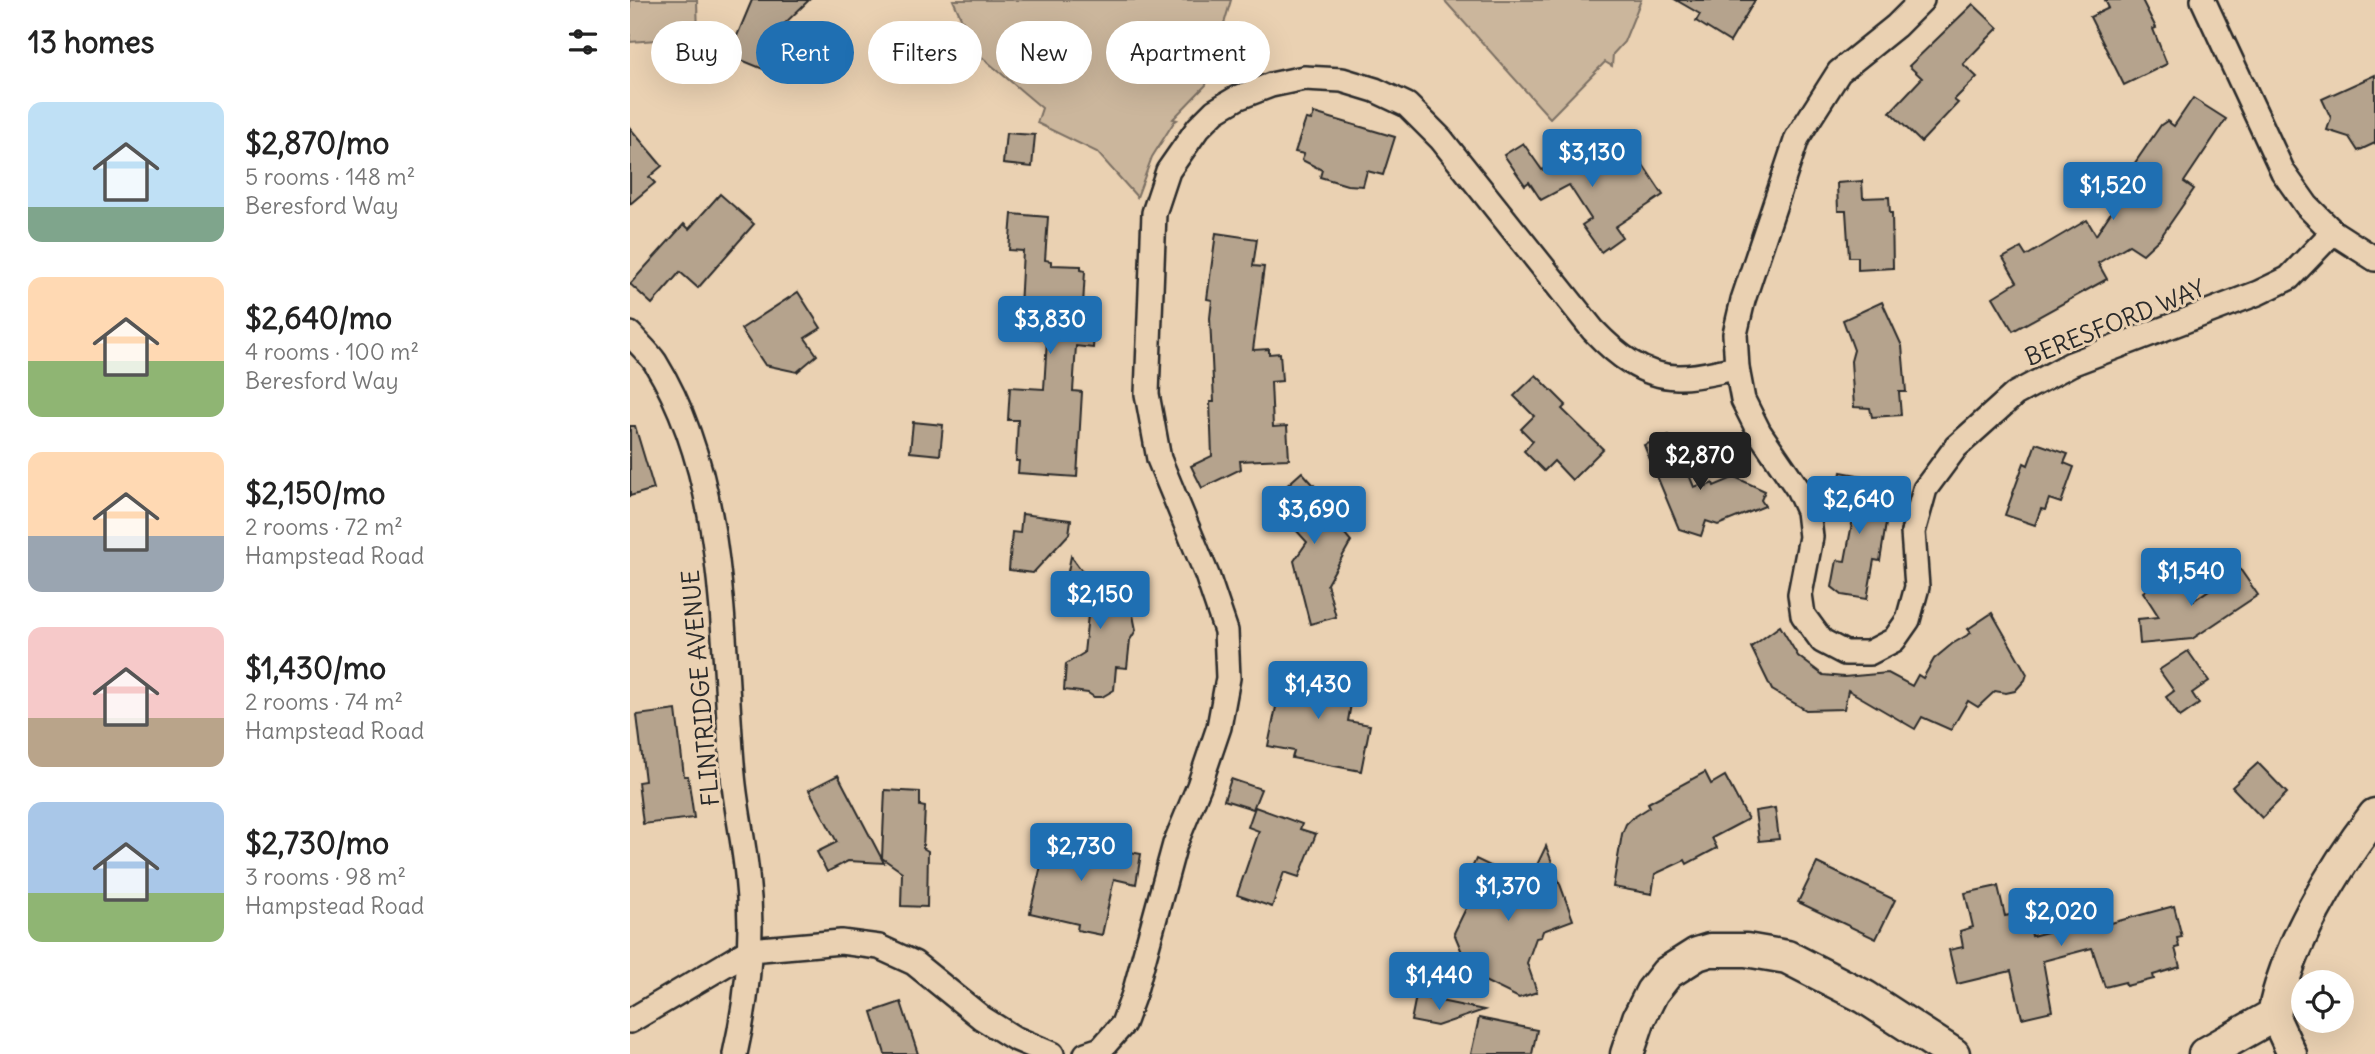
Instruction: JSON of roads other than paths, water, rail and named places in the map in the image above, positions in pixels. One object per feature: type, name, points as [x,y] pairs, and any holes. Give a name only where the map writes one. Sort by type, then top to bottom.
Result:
[{"type":"main road","points":[[2205,1054],[2274,1015],[2278,989],[2313,911],[2349,849],[2375,815]]},
{"type":"main road","points":[[1627,1054],[1639,1018],[1667,972],[1697,954],[1710,950],[1746,950],[1787,957],[1865,997],[1953,1054]]},
{"type":"street","name":"BERESFORD WAY","points":[[1922,0],[1896,26],[1839,72],[1797,138],[1743,300],[1735,334],[1737,368],[1743,400],[1798,489],[1808,511],[1811,537],[1800,594],[1803,615],[1822,641],[1845,653],[1869,653],[1894,640],[1908,620],[1917,587],[1913,532],[1925,489],[1956,447],[2015,394],[2071,364],[2258,293],[2289,278],[2333,232]]},
{"type":"street","points":[[2203,0],[2283,172],[2307,206],[2333,232],[2375,259]]},
{"type":"street","points":[[1086,1054],[1101,1049],[1123,1024],[1134,994],[1174,844],[1199,786],[1219,727],[1228,678],[1226,631],[1207,575],[1159,459],[1147,394],[1154,213],[1168,171],[1198,128],[1215,111],[1237,98],[1271,85],[1304,78],[1329,79],[1375,90],[1407,105],[1441,139],[1593,330],[1616,354],[1643,369],[1677,377],[1737,368]]},
{"type":"street","name":"FLINTRIDGE AVENUE","points":[[630,334],[654,360],[677,405],[695,455],[712,526],[725,650],[733,777],[748,878],[750,950],[742,1021],[734,1054]]},
{"type":"street","points":[[630,1021],[750,950],[841,942],[879,947],[914,963],[982,1018],[1014,1038],[1052,1054]]},
{"type":"street","points":[[2274,1015],[2292,1054]]}]
